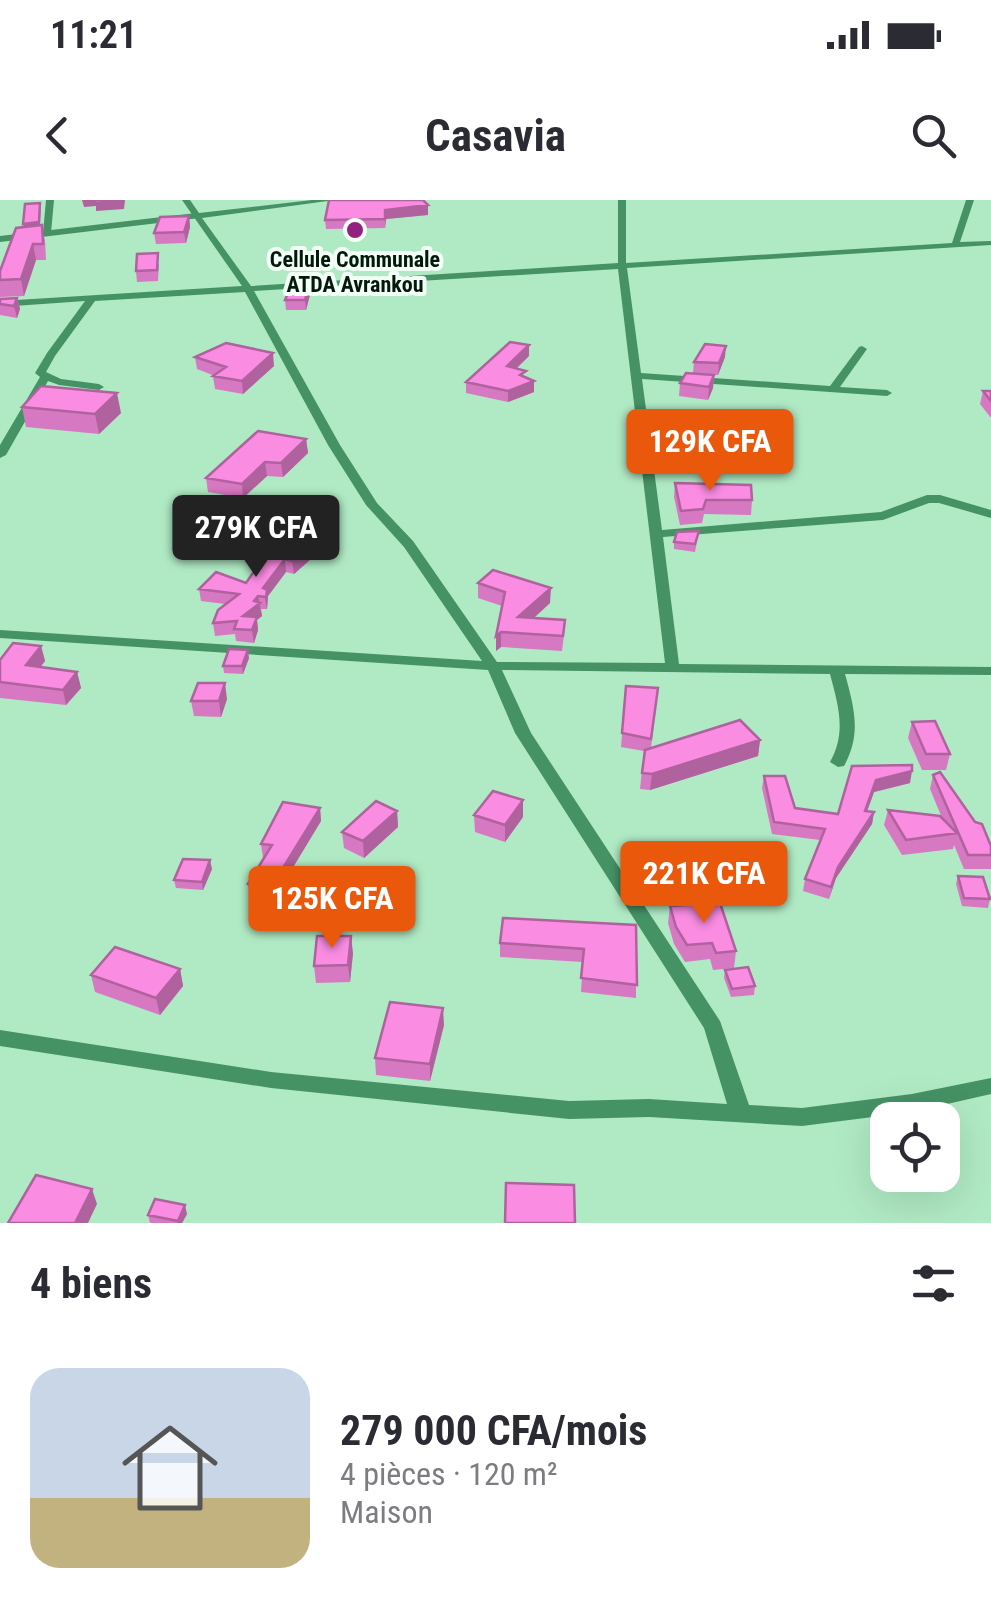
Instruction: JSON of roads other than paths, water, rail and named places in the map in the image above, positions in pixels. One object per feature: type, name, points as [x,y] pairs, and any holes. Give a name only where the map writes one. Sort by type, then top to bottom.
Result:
[{"type":"street","points":[[47,233],[50,200]]},
{"type":"street","points":[[186,200],[249,290],[372,505],[409,544],[492,666],[531,746],[713,1026],[742,1114]]},
{"type":"street","points":[[0,239],[331,200]]},
{"type":"street","points":[[622,200],[622,266],[673,670]]},
{"type":"street","points":[[955,246],[970,200]]},
{"type":"street","points":[[0,304],[991,243]]},
{"type":"street","points":[[92,299],[40,373],[44,378],[99,387]]},
{"type":"street","points":[[833,389],[862,349]]},
{"type":"street","points":[[637,376],[887,394]]},
{"type":"street","points":[[0,456],[44,378]]},
{"type":"street","points":[[657,534],[882,516],[927,498],[940,498],[991,514]]},
{"type":"street","points":[[0,634],[492,666],[991,671]]},
{"type":"street","points":[[837,671],[850,722],[849,746],[838,762]]},
{"type":"street","points":[[0,1038],[270,1080],[569,1110],[648,1108],[802,1117],[912,1103],[991,1086]]},
{"type":"place","name":"Cellule Communale ATDA Avrankou","points":[[355,230]]}]
